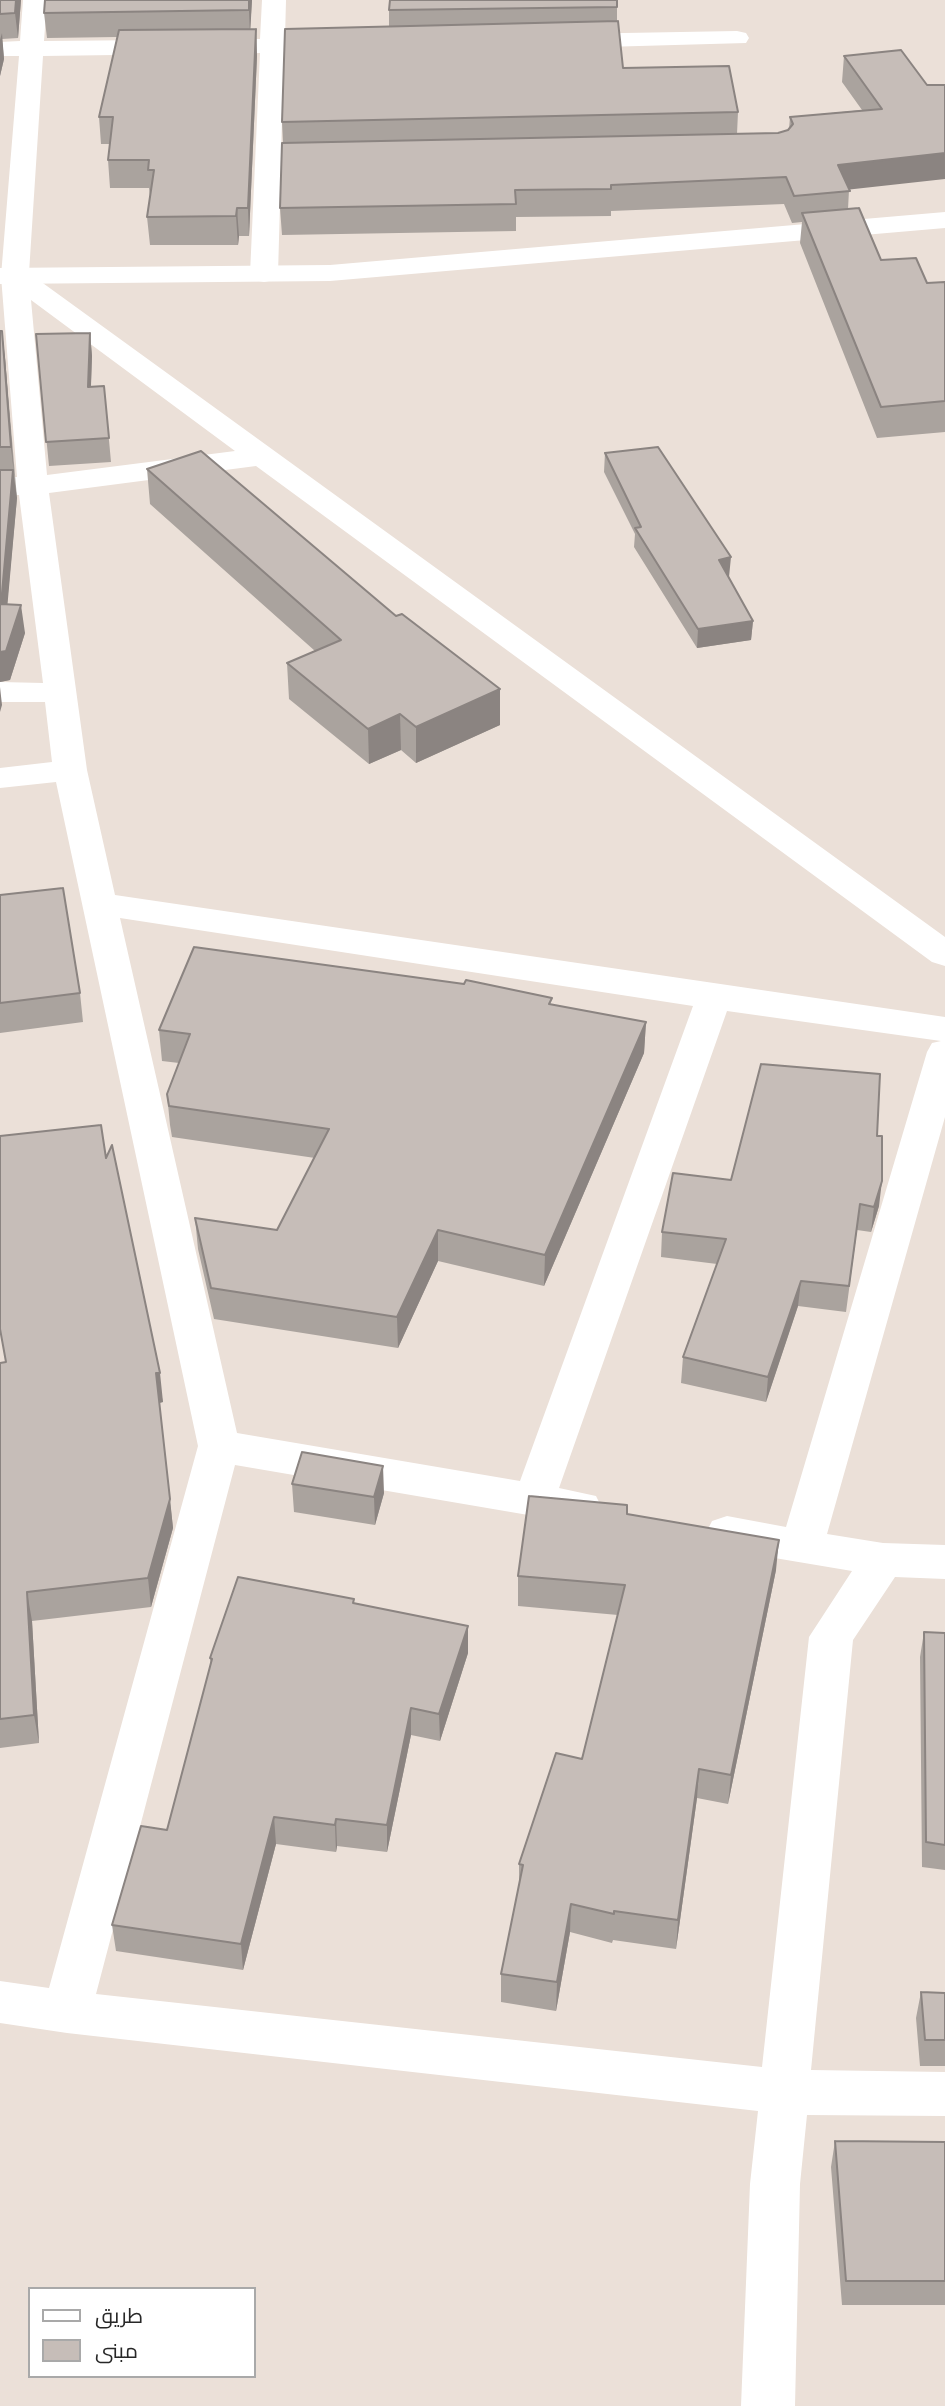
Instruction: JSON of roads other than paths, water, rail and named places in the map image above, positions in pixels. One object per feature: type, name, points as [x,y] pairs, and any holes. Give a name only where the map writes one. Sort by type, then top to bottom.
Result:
[{"type":"street","points":[[35,0],[32,49],[12,163],[7,276],[17,486],[60,693],[70,770],[219,1446],[67,2012]]},
{"type":"street","points":[[264,274],[274,0]]},
{"type":"street","points":[[546,41],[737,38]]},
{"type":"street","points":[[0,50],[355,44]]},
{"type":"street","points":[[268,160],[364,158]]},
{"type":"street","points":[[7,276],[264,274],[445,264],[945,220]]},
{"type":"street","points":[[7,276],[261,456],[945,954]]},
{"type":"street","points":[[17,486],[261,456]]},
{"type":"street","points":[[0,692],[60,693]]},
{"type":"street","points":[[0,778],[70,770]]},
{"type":"street","points":[[99,904],[714,997],[945,1029]]},
{"type":"street","points":[[534,1500],[714,997]]},
{"type":"street","points":[[802,1546],[945,1052]]},
{"type":"street","points":[[219,1446],[614,1513]]},
{"type":"street","points":[[695,1527],[883,1560],[945,1562]]},
{"type":"street","points":[[768,2406],[775,2183],[831,1637],[883,1560]]},
{"type":"street","points":[[0,2002],[67,2012],[784,2092],[945,2094]]}]
